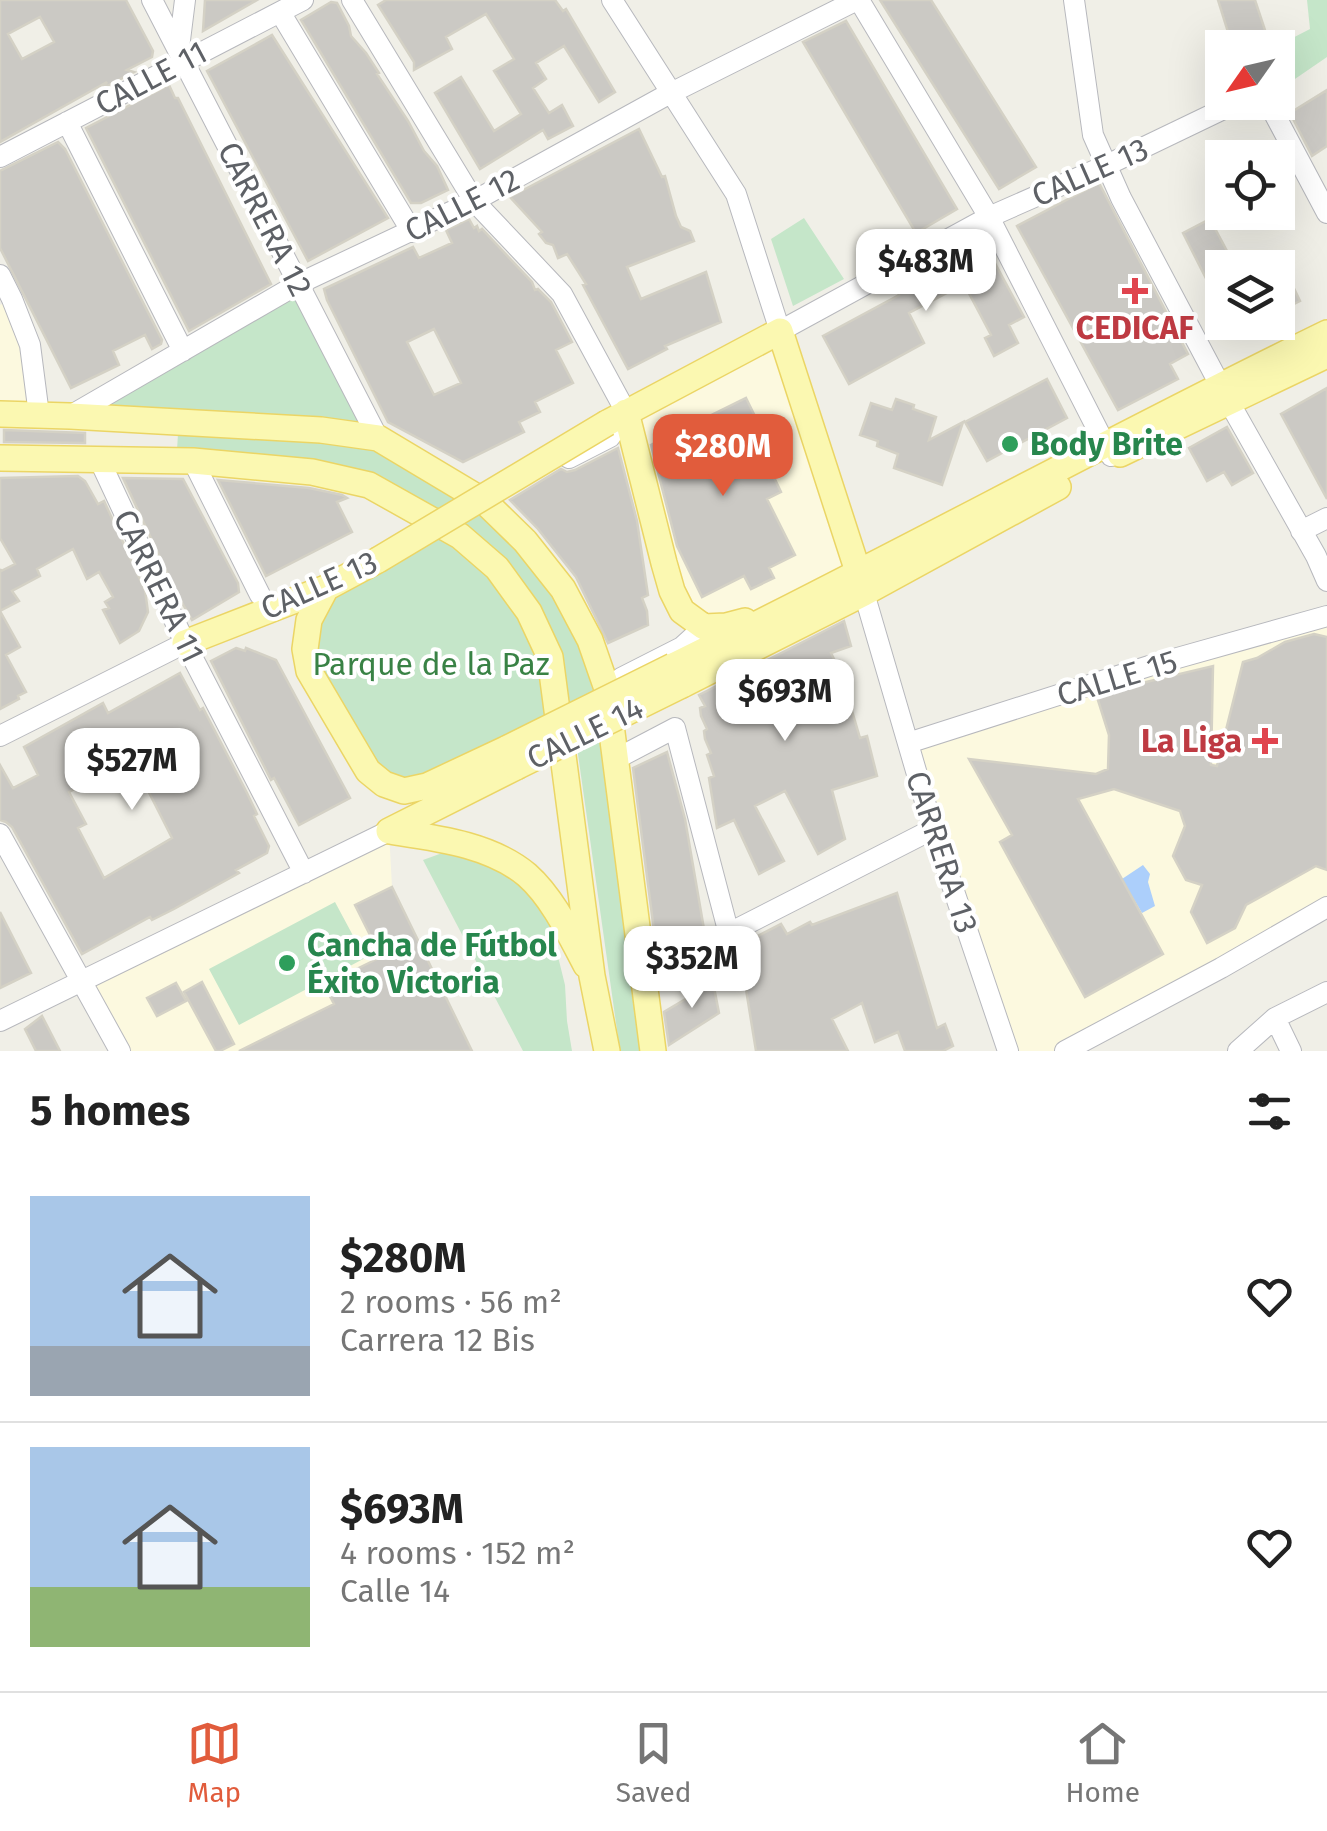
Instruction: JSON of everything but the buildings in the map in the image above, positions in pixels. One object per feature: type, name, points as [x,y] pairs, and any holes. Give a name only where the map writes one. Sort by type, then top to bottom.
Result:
[{"type":"main road","name":"CALLE 13","points":[[185,643],[326,588],[616,418],[780,331]]},
{"type":"main road","points":[[780,331],[862,584]]},
{"type":"main road","name":"CALLE 14","points":[[388,831],[512,757],[862,584],[1108,451],[1225,393],[1327,331]]},
{"type":"main road","name":"CALLE 14","points":[[1225,393],[1271,380],[1327,354]]},
{"type":"main road","points":[[0,414],[320,430],[378,438],[485,502],[525,542],[563,589],[590,640],[606,686],[653,1051]]},
{"type":"main road","points":[[616,418],[682,611],[704,627],[726,626],[793,608]]},
{"type":"main road","points":[[0,458],[194,461],[312,472],[370,486],[460,536],[496,568],[529,612],[550,656],[592,976],[608,1051]]},
{"type":"main road","name":"CALLE 14","points":[[678,675],[793,608],[862,584]]},
{"type":"main road","name":"CALLE 14","points":[[326,588],[309,620],[305,649],[309,671],[368,771],[384,784],[404,791],[512,757]]},
{"type":"main road","points":[[388,831],[475,848],[503,859],[528,876],[554,908],[592,976]]},
{"type":"street","name":"CARRERA 12","points":[[152,0],[378,438]]},
{"type":"street","points":[[182,54],[185,0]]},
{"type":"street","name":"CALLE 11","points":[[0,157],[182,54],[303,0]]},
{"type":"street","points":[[352,0],[474,201],[562,294],[616,418]]},
{"type":"street","points":[[612,0],[736,194],[780,331]]},
{"type":"street","points":[[858,0],[989,218],[1108,451]]},
{"type":"street","name":"CALLE 12","points":[[70,416],[298,284],[474,201],[672,92],[858,0]]},
{"type":"street","points":[[1074,0],[1093,135],[1121,198],[1327,581]]},
{"type":"street","points":[[280,12],[412,232]]},
{"type":"street","name":"CALLE 13","points":[[780,331],[989,218],[1205,118]]},
{"type":"street","points":[[1278,120],[1327,213]]},
{"type":"street","points":[[66,122],[183,350]]},
{"type":"street","points":[[0,275],[30,345],[39,415]]},
{"type":"street","name":"CALLE 13","points":[[485,502],[610,437],[616,418]]},
{"type":"street","name":"CARRERA 11","points":[[98,459],[185,643],[304,873]]},
{"type":"street","points":[[194,461],[260,594]]},
{"type":"street","points":[[1301,531],[1327,518]]},
{"type":"street","name":"CARRERA 13","points":[[862,584],[933,829],[1008,1051]]},
{"type":"street","name":"CALLE 15","points":[[908,743],[1150,666],[1327,616]]},
{"type":"street","points":[[606,686],[682,647],[704,627]]},
{"type":"street","name":"CALLE 13","points":[[0,736],[185,643]]},
{"type":"street","points":[[614,760],[676,728],[729,934]]},
{"type":"street","points":[[642,977],[933,829]]},
{"type":"street","name":"CALLE 14","points":[[0,1021],[388,831]]},
{"type":"street","points":[[0,834],[120,1051]]},
{"type":"street","points":[[1065,1051],[1327,907]]},
{"type":"street","points":[[1238,1051],[1275,1018],[1327,992]]},
{"type":"street","points":[[1275,1018],[1291,1051]]},
{"type":"shaded area","points":[[12,299],[39,415],[0,414],[0,305]]},
{"type":"shaded area","points":[[780,331],[859,574],[726,626],[682,611],[626,412]]},
{"type":"shaded area","points":[[1327,616],[1327,907],[1065,1051],[1008,1051],[908,743]]},
{"type":"shaded area","points":[[389,831],[392,887],[472,1051],[120,1051],[82,980]]},
{"type":"green space","points":[[1307,0],[1327,0],[1327,57],[1295,79],[1295,37],[1310,29]]},
{"type":"green space","points":[[804,218],[844,279],[793,306],[771,239]]},
{"type":"green space","points":[[298,284],[378,438],[70,416]]},
{"type":"green space","points":[[178,434],[318,440],[376,450],[478,511],[518,548],[555,595],[580,644],[594,695],[643,1051],[620,1051],[572,712],[560,653],[439,510],[372,474],[177,450]]},
{"type":"green space","name":"Parque de la Paz","points":[[437,522],[529,612],[560,721],[427,786],[384,784],[309,671],[326,588]]},
{"type":"green space","points":[[445,852],[507,870],[548,916],[565,985],[572,1051],[523,1051],[423,860]]},
{"type":"green space","name":"Cancha de Fútbol Éxito Victoria","points":[[335,902],[365,958],[239,1025],[209,969]]},
{"type":"water","points":[[1143,865],[1150,874],[1148,882],[1155,906],[1142,913],[1122,879]]},
{"type":"place","name":"CEDICAF","points":[[1135,291]]},
{"type":"place","name":"Body Brite","points":[[1010,444]]},
{"type":"place","name":"La Liga","points":[[1265,741]]},
{"type":"place","name":"Cancha de Fútbol Éxito Victoria","points":[[287,963]]}]
